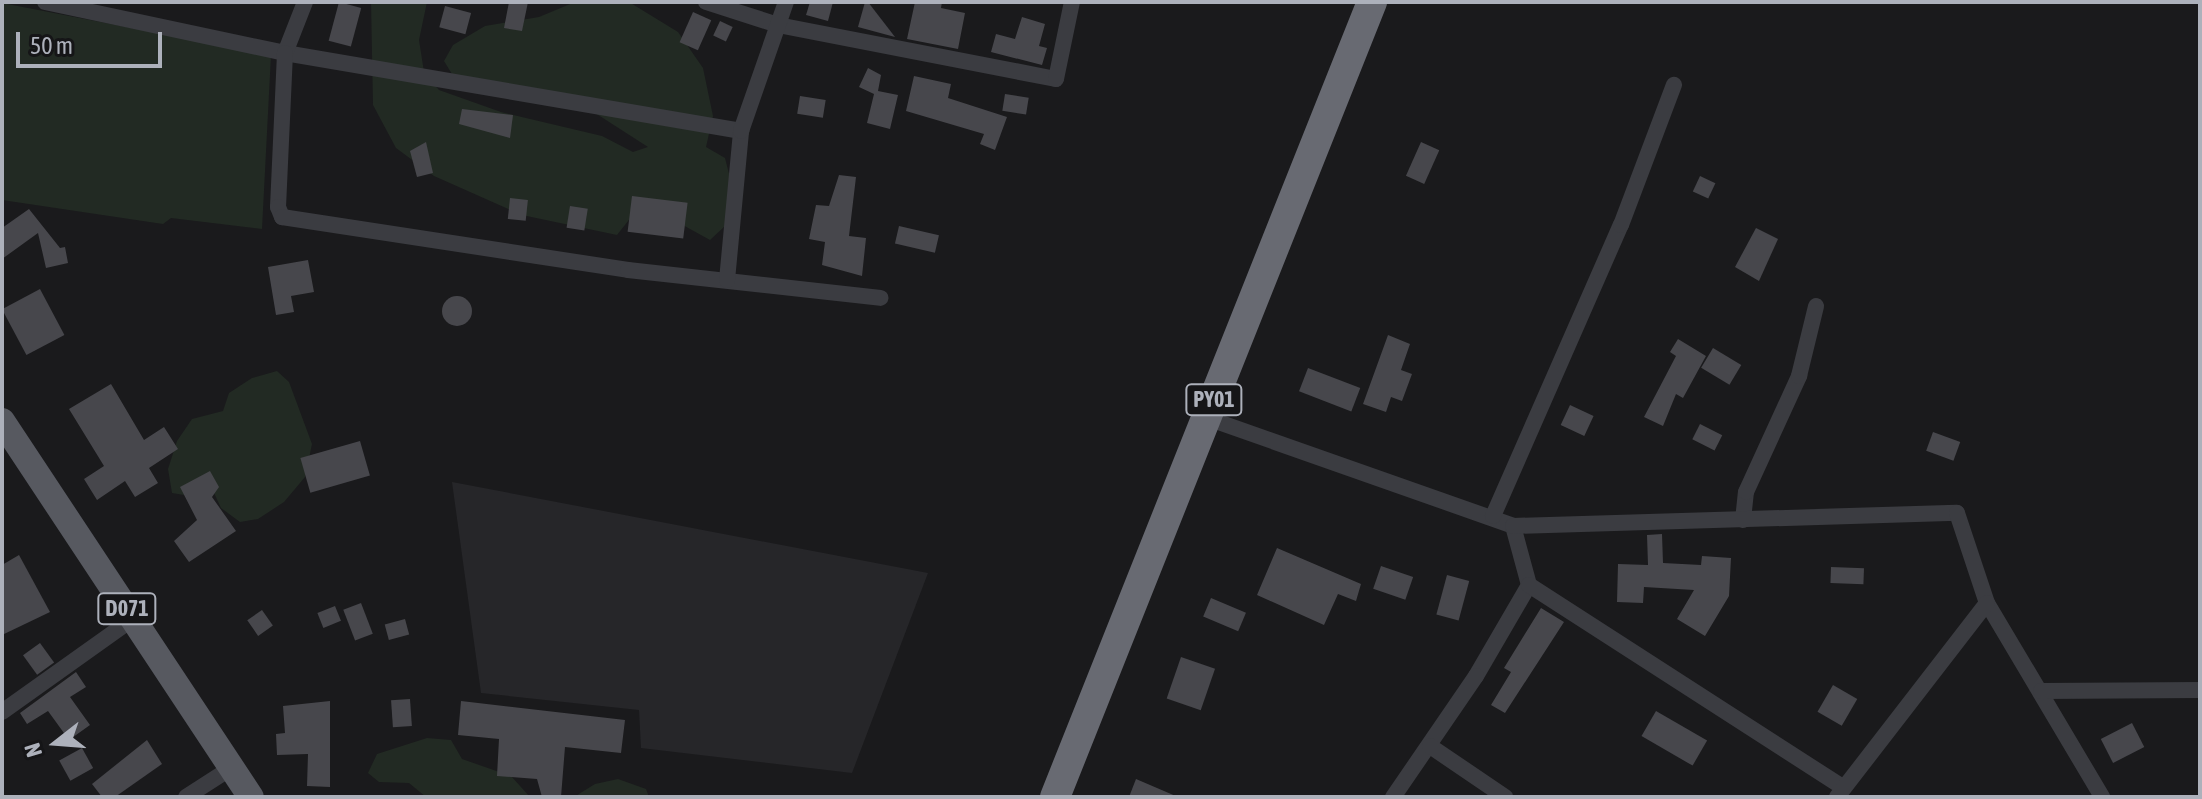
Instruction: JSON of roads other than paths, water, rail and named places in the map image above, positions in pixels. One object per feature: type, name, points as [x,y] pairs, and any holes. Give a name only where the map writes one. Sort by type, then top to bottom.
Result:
[{"type":"highway","name":"PY01","points":[[1055,797],[1207,418],[1267,255],[1372,2]]},
{"type":"main road","name":"D071","points":[[2,421],[251,797]]},
{"type":"street","points":[[45,2],[285,53],[741,131]]},
{"type":"street","points":[[305,2],[285,53],[278,207],[282,217],[727,280],[880,298]]},
{"type":"street","points":[[706,2],[778,25],[1056,79],[1072,2]]},
{"type":"street","points":[[727,280],[741,131],[786,2]]},
{"type":"street","points":[[1493,516],[1621,225],[1674,85]]},
{"type":"street","points":[[1743,520],[1746,492],[1799,376],[1816,306]]},
{"type":"street","points":[[1207,418],[1493,516],[1513,526],[1957,513],[1987,603],[2102,797]]},
{"type":"street","points":[[1513,526],[1529,585],[1840,792],[1987,603]]},
{"type":"street","points":[[1393,797],[1430,746],[1529,585]]},
{"type":"street","points":[[2,712],[134,618]]},
{"type":"street","points":[[2041,691],[2200,690]]},
{"type":"street","points":[[1430,746],[1505,797]]},
{"type":"street","points":[[186,797],[231,768]]}]
